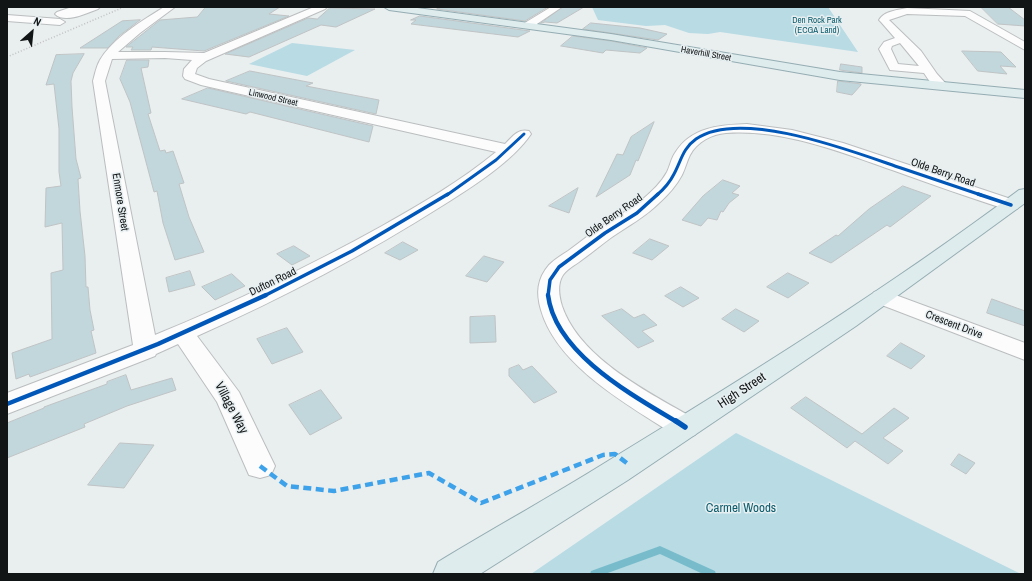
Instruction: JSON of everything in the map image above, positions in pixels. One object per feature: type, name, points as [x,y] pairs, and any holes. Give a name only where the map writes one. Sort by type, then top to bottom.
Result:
[{"type":"main road","name":"Haverhill Street","points":[[394,7],[611,37],[840,76],[1025,94]]},
{"type":"main road","name":"High Street","points":[[450,574],[536,519],[617,471],[685,427],[882,297],[1018,200]]},
{"type":"street","points":[[81,7],[60,14],[73,15],[95,7]]},
{"type":"street","name":"Enmore Street","points":[[146,350],[99,81],[101,69],[109,56],[149,22],[170,7]]},
{"type":"street","name":"Linwood Street","points":[[322,7],[205,57],[191,66],[189,71],[190,77],[232,88],[509,150]]},
{"type":"street","points":[[527,26],[557,7]]},
{"type":"street","points":[[942,86],[935,81],[921,59],[884,20],[885,18],[907,11],[946,9],[971,14],[981,21],[1025,44]]},
{"type":"street","points":[[7,18],[60,22]]},
{"type":"street","points":[[7,25],[27,20]]},
{"type":"street","points":[[901,39],[888,44],[885,49],[894,67],[927,70]]},
{"type":"street","points":[[109,56],[166,55],[205,57]]},
{"type":"street","name":"Olde Berry Road","points":[[685,427],[623,388],[590,362],[566,338],[550,312],[547,291],[550,279],[558,267],[599,237],[642,210],[657,195],[676,171],[683,151],[690,142],[697,137],[724,129],[744,129],[759,130],[803,138],[839,146],[1018,200]]},
{"type":"street","name":"Dufton Road","points":[[7,404],[146,350],[262,298],[365,244],[436,202],[509,150],[524,134]]},
{"type":"street","name":"Crescent Drive","points":[[882,297],[1025,352]]},
{"type":"street","name":"Village Way","points":[[183,333],[229,399],[260,466]]},
{"type":"green space","name":"Den Rock Park (ECGA Land)","points":[[592,7],[828,7],[858,52],[720,32],[708,34],[689,33],[665,25],[646,26],[598,20]]},
{"type":"green space","points":[[292,43],[355,50],[307,76],[249,64]]},
{"type":"green space","name":"Carmel Woods","points":[[736,433],[1021,574],[531,574]]},
{"type":"building","points":[[206,7],[280,7],[269,14],[289,16],[204,51],[152,47],[151,50],[131,50],[133,47],[126,47],[160,20],[197,17]]},
{"type":"building","points":[[442,7],[548,7],[525,21],[437,9]]},
{"type":"building","points":[[563,7],[584,7],[557,23],[541,23]]},
{"type":"building","points":[[981,7],[1008,7],[1025,20],[1025,26],[998,24]]},
{"type":"building","points":[[330,8],[375,9],[336,27],[321,25],[249,57],[225,54],[308,18],[317,19]]},
{"type":"building","points":[[420,16],[530,31],[518,37],[411,24],[416,20],[411,20]]},
{"type":"building","points":[[140,20],[119,36],[108,48],[80,48],[122,21]]},
{"type":"building","points":[[591,23],[640,28],[667,34],[658,40],[583,29]]},
{"type":"building","points":[[573,36],[647,48],[640,53],[606,50],[603,53],[561,46]]},
{"type":"building","points":[[962,51],[1001,52],[1016,67],[1000,66],[1007,74],[978,71]]},
{"type":"building","points":[[84,54],[73,73],[71,81],[72,107],[76,159],[81,178],[78,179],[85,256],[86,287],[88,287],[94,330],[91,331],[96,353],[30,377],[29,374],[16,379],[12,353],[52,339],[51,273],[63,270],[62,223],[45,227],[46,188],[61,186],[59,172],[59,129],[54,84],[46,85],[56,55]]},
{"type":"building","points":[[127,60],[149,60],[148,67],[141,68],[151,113],[148,114],[160,151],[165,150],[166,153],[173,151],[184,183],[179,184],[189,217],[204,252],[175,260],[163,223],[157,191],[154,192],[130,102],[120,79]]},
{"type":"building","points":[[841,64],[862,67],[862,73],[840,70]]},
{"type":"building","points":[[250,71],[313,83],[306,86],[379,100],[376,114],[226,81]]},
{"type":"building","points":[[838,81],[861,85],[852,95],[837,92]]},
{"type":"building","points":[[208,88],[373,126],[369,142],[250,112],[246,114],[182,99]]},
{"type":"building","points":[[654,122],[638,161],[636,160],[630,175],[596,197],[617,154],[623,155],[631,137]]},
{"type":"building","points":[[723,180],[740,186],[732,193],[739,195],[729,203],[723,212],[721,211],[717,220],[708,218],[701,226],[682,220],[703,196]]},
{"type":"building","points":[[903,186],[931,196],[890,227],[887,225],[831,263],[809,253],[836,235],[838,236],[869,209]]},
{"type":"building","points":[[578,188],[569,213],[549,206]]},
{"type":"building","points":[[650,239],[669,246],[652,260],[633,253]]},
{"type":"building","points":[[403,242],[418,250],[400,260],[385,253]]},
{"type":"building","points":[[294,246],[310,256],[292,265],[277,254]]},
{"type":"building","points":[[484,256],[504,262],[487,282],[466,276]]},
{"type":"building","points":[[190,271],[195,285],[169,292],[166,278]]},
{"type":"building","points":[[788,273],[809,283],[788,298],[767,287]]},
{"type":"building","points":[[232,274],[245,286],[215,300],[202,287]]},
{"type":"building","points":[[681,287],[699,298],[683,307],[665,296]]},
{"type":"building","points":[[992,299],[1025,311],[1025,326],[987,313]]},
{"type":"building","points":[[622,309],[634,318],[644,314],[657,325],[642,331],[654,341],[638,348],[602,316]]},
{"type":"building","points":[[736,309],[759,321],[744,332],[722,319]]},
{"type":"building","points":[[495,316],[496,342],[470,343],[470,317]]},
{"type":"building","points":[[287,328],[303,352],[272,364],[257,339]]},
{"type":"building","points":[[901,343],[925,356],[911,369],[887,356]]},
{"type":"building","points":[[519,365],[523,370],[532,366],[557,392],[534,403],[509,376],[509,369]]},
{"type":"building","points":[[126,375],[131,390],[172,378],[176,390],[127,406],[84,424],[85,427],[7,458],[7,423],[44,407],[107,384],[107,382]]},
{"type":"building","points":[[321,390],[342,418],[310,435],[289,405]]},
{"type":"building","points":[[806,397],[862,434],[894,408],[909,418],[883,438],[903,451],[888,464],[855,441],[847,448],[791,408]]},
{"type":"building","points":[[120,443],[154,445],[124,488],[88,485]]},
{"type":"building","points":[[959,454],[975,463],[966,474],[951,465]]},
{"type":"waterway","points":[[594,574],[660,550],[712,574]]},
{"type":"railway","points":[[7,57],[124,7]]},
{"type":"marked path","points":[[260,466],[287,486],[334,491],[429,473],[481,503],[603,455],[615,454],[628,464]]},
{"type":"cycle path","points":[[685,427],[625,390],[584,357],[567,339],[555,320],[548,291],[550,280],[554,272],[559,267],[605,233],[637,213],[667,185],[676,171],[682,154],[697,138],[703,134],[717,130],[747,128],[792,134],[837,146],[1011,205]]},
{"type":"cycle path","points":[[7,404],[158,344],[256,300],[352,251],[449,194],[481,172],[524,134]]}]
